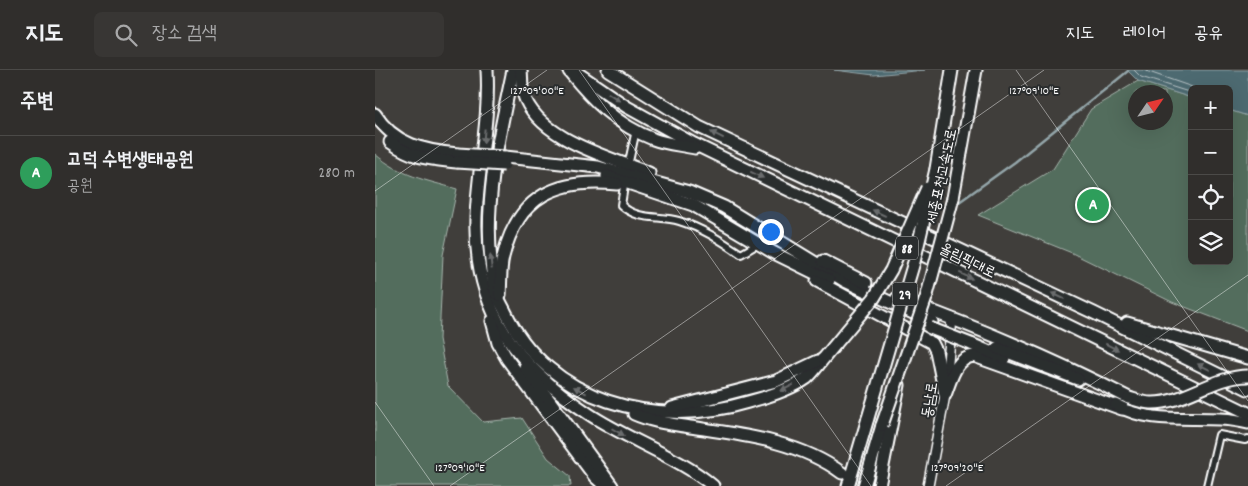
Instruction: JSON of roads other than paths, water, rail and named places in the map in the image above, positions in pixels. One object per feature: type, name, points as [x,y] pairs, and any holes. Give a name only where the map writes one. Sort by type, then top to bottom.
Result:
[{"type":"highway","points":[[479,70],[487,104]]},
{"type":"highway","points":[[487,70],[487,104],[476,218],[481,270],[509,343],[539,388],[583,444],[612,486]]},
{"type":"highway","points":[[513,70],[489,204],[489,245],[494,287],[494,332],[507,359],[595,477],[605,486]]},
{"type":"highway","points":[[521,70],[523,92],[538,118],[561,137],[724,207],[778,239],[887,294],[953,318],[1065,365],[1129,398]]},
{"type":"highway","points":[[568,70],[591,99],[610,114],[636,130],[654,139],[707,150]]},
{"type":"highway","name":"올림픽대로","points":[[573,70],[627,106],[707,150],[1248,413]]},
{"type":"highway","name":"올림픽대로","points":[[608,70],[699,127],[1094,313],[1248,389]]},
{"type":"highway","name":"세종포천고속도로","points":[[848,486],[914,262],[936,169],[952,70]]},
{"type":"highway","name":"세종포천고속도로","points":[[864,486],[887,427],[903,361],[940,252],[963,146],[976,70]]},
{"type":"highway","points":[[375,114],[389,131],[414,147],[457,158]]},
{"type":"highway","points":[[375,126],[387,139],[421,159],[457,158],[598,167],[689,192]]},
{"type":"highway","points":[[504,161],[581,171],[619,179],[693,205],[816,280],[927,338],[935,347],[945,395]]},
{"type":"highway","points":[[603,401],[657,412],[705,412],[727,409],[775,394],[807,378],[874,298],[891,270],[936,169]]},
{"type":"highway","points":[[645,189],[590,182],[567,184],[543,193],[524,209],[511,233],[503,258],[494,302],[531,353],[550,372],[579,390],[638,416],[786,445],[812,454],[842,474]]},
{"type":"highway","points":[[778,239],[808,260],[845,281],[931,325]]},
{"type":"highway","points":[[774,253],[1122,409]]},
{"type":"highway","points":[[1094,313],[1248,358]]},
{"type":"highway","points":[[972,342],[1129,398],[1152,403],[1168,400],[1234,376],[1248,376]]},
{"type":"highway","points":[[509,343],[530,366],[588,413],[620,433],[683,465],[713,486]]},
{"type":"highway","points":[[945,395],[958,364],[967,356],[974,356],[1122,409],[1161,419],[1206,417],[1231,419],[1248,423]]},
{"type":"highway","points":[[879,486],[887,427]]},
{"type":"main road","name":"동남로","points":[[928,486],[945,395],[953,318]]},
{"type":"street","points":[[636,130],[621,194],[621,206],[627,212],[685,223],[715,237],[741,254],[758,244]]},
{"type":"street","points":[[1207,486],[1219,435],[1248,439]]},
{"type":"water","points":[[834,70],[925,70],[874,75]]},
{"type":"water","points":[[1127,70],[1248,70],[1248,116],[1233,111],[1233,85],[1188,85],[1188,97],[1173,92],[1173,85],[1151,85],[1138,81]]},
{"type":"waterway","points":[[955,205],[1015,162],[1128,71]]},
{"type":"place","name":"고덕 수변생태공원","points":[[1093,205]]}]
